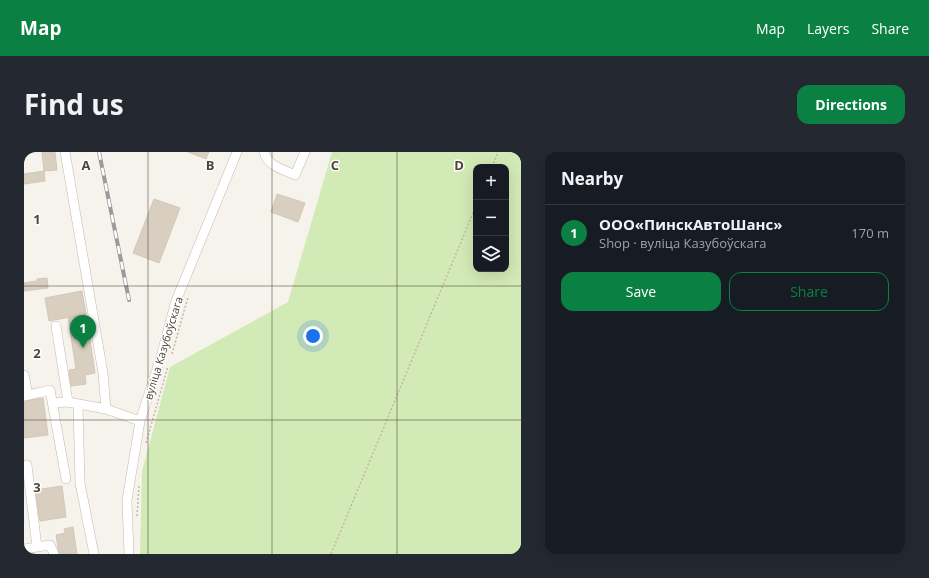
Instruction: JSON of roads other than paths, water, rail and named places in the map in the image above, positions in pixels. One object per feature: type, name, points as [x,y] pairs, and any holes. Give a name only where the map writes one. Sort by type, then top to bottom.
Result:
[{"type":"street","points":[[65,152],[103,373],[106,409]]},
{"type":"street","name":"вуліца Казубоўскага","points":[[130,554],[127,500],[140,421],[160,360],[176,301],[237,152]]},
{"type":"street","points":[[264,152],[266,160],[270,164],[295,175],[305,152]]},
{"type":"street","points":[[56,326],[68,402]]},
{"type":"street","points":[[24,375],[26,396],[50,390],[66,479]]},
{"type":"street","points":[[53,403],[68,402],[106,409],[140,421]]},
{"type":"street","points":[[78,404],[80,483],[94,554]]},
{"type":"street","points":[[27,465],[37,547]]},
{"type":"street","points":[[24,549],[50,545],[54,554]]},
{"type":"railway","points":[[99,152],[129,300]]},
{"type":"place","name":"ООО«ПинскАвтоШанс»","points":[[83,348]]}]
